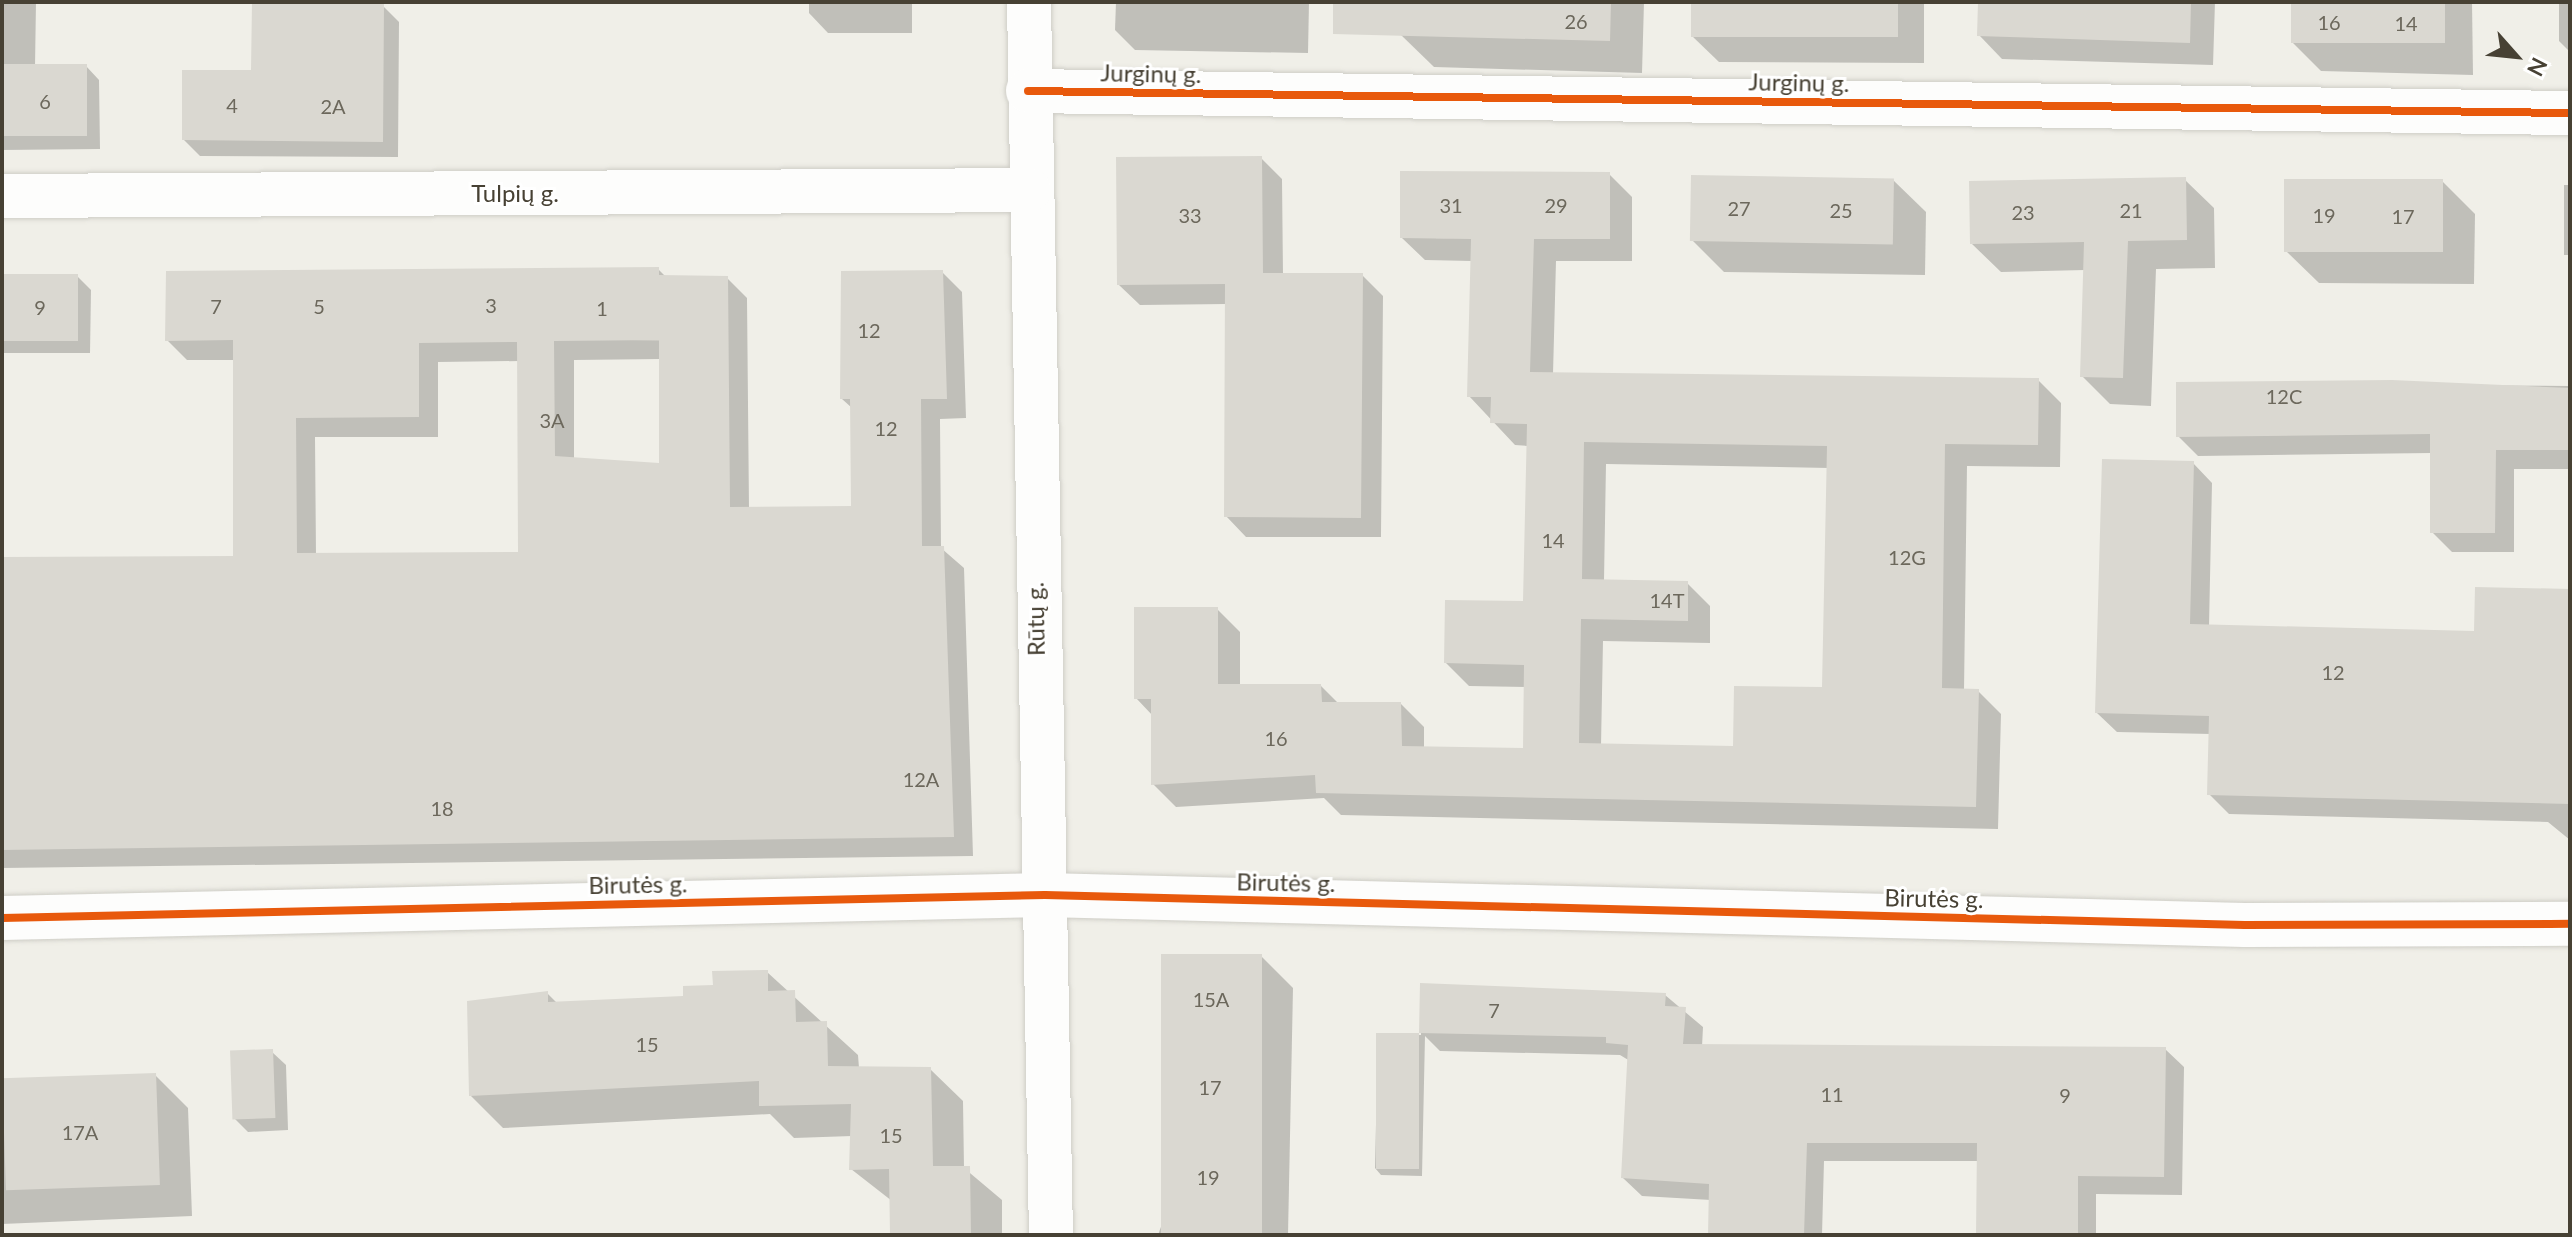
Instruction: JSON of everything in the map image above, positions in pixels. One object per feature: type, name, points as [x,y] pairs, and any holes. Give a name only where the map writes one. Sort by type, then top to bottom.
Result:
[{"type":"street","name":"Rūtų g.","points":[[1029,2],[1029,190],[1051,1235]]},
{"type":"street","name":"Jurginų g.","points":[[1028,91],[2570,113]]},
{"type":"street","name":"Tulpių g.","points":[[2,196],[1029,190]]},
{"type":"street","name":"Birutės g.","points":[[2,918],[1045,895],[2245,925],[2570,924]]},
{"type":"building","points":[[252,2],[384,4],[383,142],[182,140],[182,70],[251,70]]},
{"type":"building","points":[[1333,2],[1611,2],[1610,41],[1333,34]]},
{"type":"building","points":[[1691,2],[1898,2],[1898,37],[1691,37]]},
{"type":"building","points":[[1978,2],[2191,2],[2190,43],[1977,36]]},
{"type":"building","points":[[2291,2],[2445,2],[2445,43],[2291,43]]},
{"type":"building","points":[[2,64],[87,64],[87,136],[2,136]]},
{"type":"building","points":[[1262,156],[1263,273],[1363,273],[1361,518],[1224,517],[1225,284],[1117,285],[1116,157]]},
{"type":"building","points":[[1400,171],[1610,172],[1610,239],[1534,239],[1530,372],[2039,378],[2038,445],[1945,444],[1942,688],[1979,689],[1976,807],[1316,793],[1315,775],[1151,785],[1151,699],[1134,699],[1134,607],[1218,607],[1218,684],[1321,684],[1322,702],[1401,702],[1402,746],[1523,748],[1524,665],[1444,663],[1445,600],[1523,601],[1527,424],[1490,423],[1491,397],[1467,397],[1471,239],[1400,238]],"holes":[[[1584,442],[1827,446],[1822,687],[1734,686],[1733,746],[1579,743],[1581,619],[1688,621],[1688,581],[1582,579]]]},
{"type":"building","points":[[1691,175],[1894,179],[1893,245],[1690,241]]},
{"type":"building","points":[[2186,177],[2187,240],[2128,241],[2123,378],[2080,377],[2084,242],[1970,244],[1969,181]]},
{"type":"building","points":[[2284,179],[2443,179],[2443,252],[2284,252]]},
{"type":"building","points":[[659,267],[659,275],[728,276],[730,507],[851,506],[850,399],[840,399],[841,271],[943,270],[947,399],[921,399],[922,546],[944,546],[954,837],[2,850],[2,557],[233,556],[233,340],[165,341],[166,271]],"holes":[[[659,340],[659,463],[555,456],[554,341]],[[517,342],[518,552],[297,553],[296,418],[419,417],[419,343]]]},
{"type":"building","points":[[2,274],[78,274],[78,341],[2,341]]},
{"type":"building","points":[[2392,380],[2570,388],[2570,450],[2496,450],[2495,533],[2430,533],[2430,434],[2176,437],[2176,382]]},
{"type":"building","points":[[2102,459],[2194,461],[2190,624],[2474,631],[2475,587],[2570,589],[2570,804],[2207,795],[2209,716],[2095,713]]},
{"type":"building","points":[[1161,954],[1262,954],[1262,1235],[1161,1235]]},
{"type":"building","points":[[768,970],[768,991],[795,990],[796,1022],[827,1021],[828,1066],[931,1067],[933,1166],[970,1166],[971,1235],[890,1235],[889,1169],[849,1170],[851,1104],[759,1106],[759,1081],[469,1096],[467,1001],[548,991],[548,1002],[683,996],[683,986],[713,985],[712,971]]},
{"type":"building","points":[[1420,983],[1666,993],[1665,1006],[1686,1007],[1683,1044],[2166,1047],[2164,1177],[2078,1176],[2078,1235],[1976,1235],[1977,1143],[1807,1143],[1804,1235],[1708,1235],[1709,1184],[1621,1178],[1628,1045],[1606,1043],[1606,1037],[1419,1033]]},
{"type":"building","points":[[1376,1033],[1419,1033],[1419,1169],[1376,1169]]},
{"type":"building","points":[[273,1049],[275,1118],[232,1119],[230,1051]]},
{"type":"building","points":[[156,1073],[160,1185],[6,1190],[2,1078]]},
{"type":"cycle path","points":[[1028,91],[2570,113]]},
{"type":"cycle path","points":[[2,918],[1045,895],[2245,925],[2570,924]]}]
